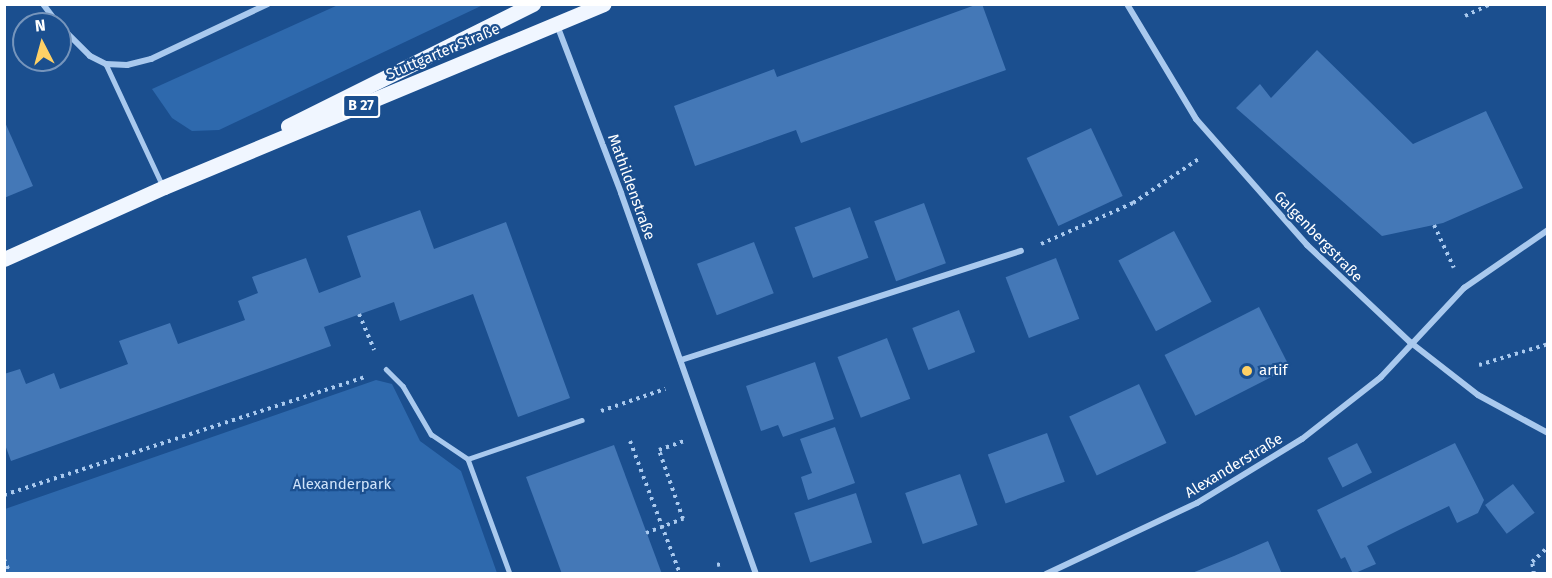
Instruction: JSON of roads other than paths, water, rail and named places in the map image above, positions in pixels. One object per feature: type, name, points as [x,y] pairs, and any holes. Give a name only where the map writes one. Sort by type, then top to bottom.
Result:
[{"type":"main road","name":"Stuttgarter Straße","points":[[164,188],[533,4]]},
{"type":"main road","name":"Stuttgarter Straße","points":[[4,259],[164,188],[603,4]]},
{"type":"street","points":[[72,41],[76,46],[106,64],[127,65],[151,59],[268,4]]},
{"type":"street","name":"Galgenbergstraße","points":[[1127,4],[1177,92],[1217,146],[1307,245],[1410,342],[1478,395],[1548,433]]},
{"type":"street","name":"Mathildenstraße","points":[[557,24],[681,360],[756,573]]},
{"type":"street","name":"Alexanderstraße","points":[[1046,573],[1118,543],[1255,471],[1381,377],[1410,342],[1464,288],[1548,230]]},
{"type":"street","points":[[681,360],[1021,251]]},
{"type":"lane","points":[[106,64],[164,188]]},
{"type":"lane","points":[[386,369],[403,386],[431,434],[468,459],[510,573]]},
{"type":"lane","points":[[468,459],[582,420]]},
{"type":"place","name":"artif","points":[[1247,371]]},
{"type":"park label","name":"Alexanderpark","points":[[342,485]]}]
